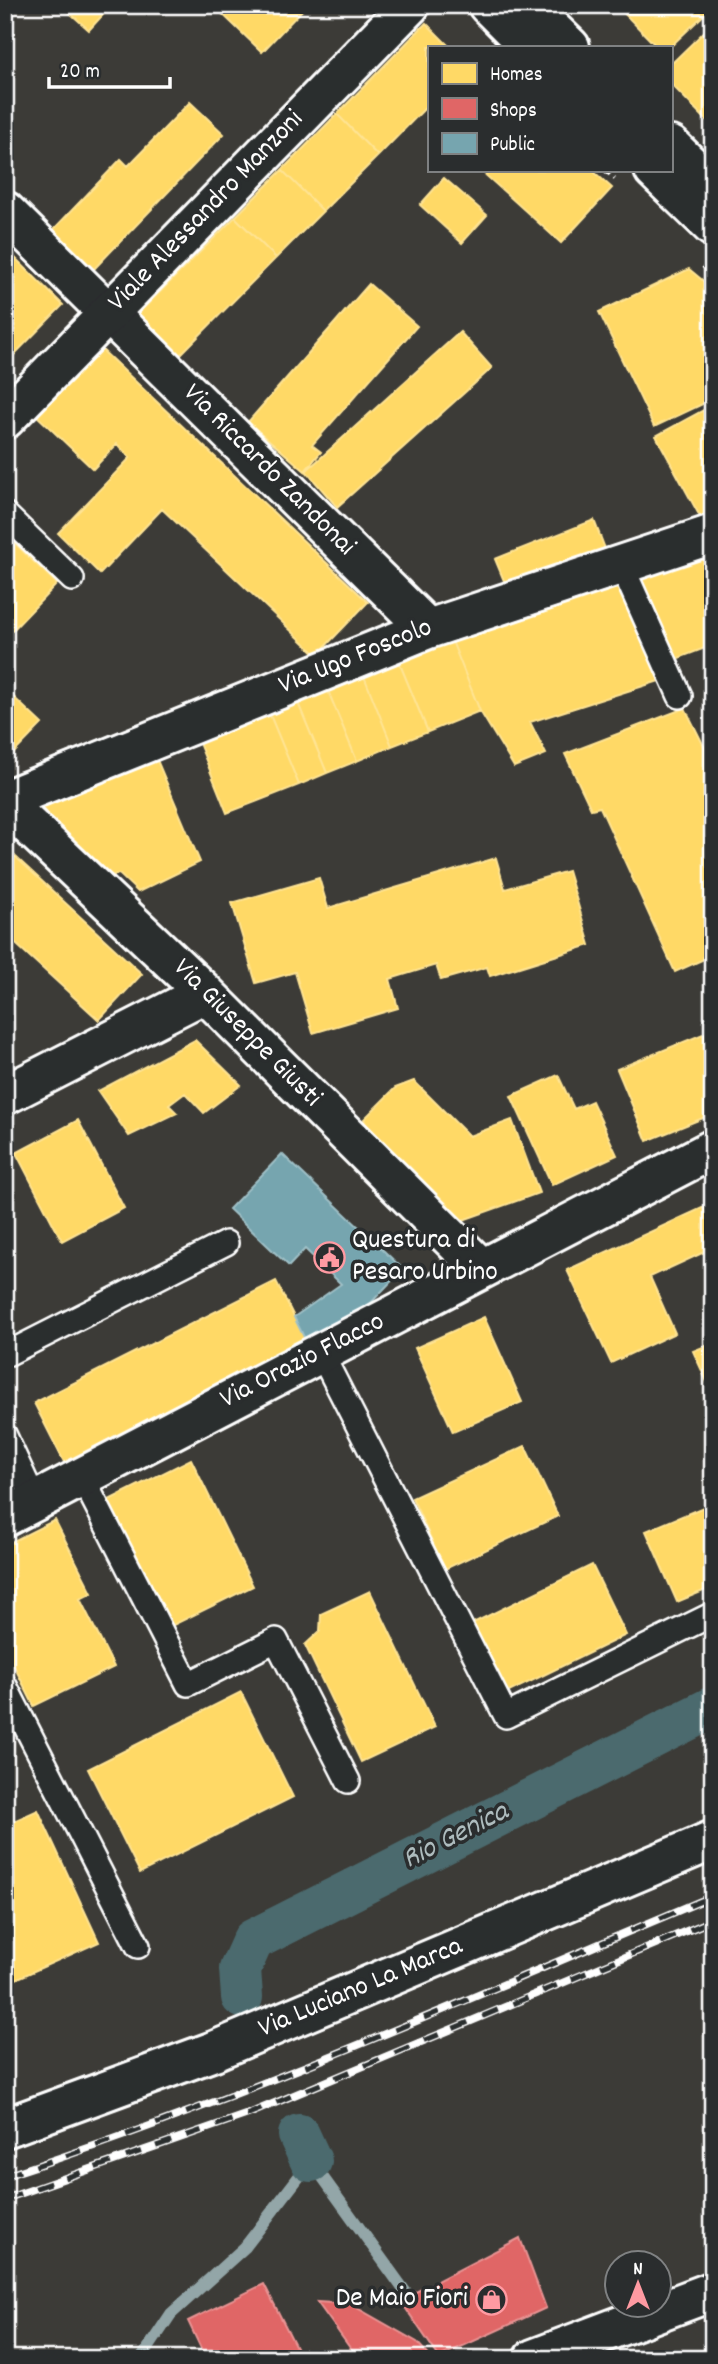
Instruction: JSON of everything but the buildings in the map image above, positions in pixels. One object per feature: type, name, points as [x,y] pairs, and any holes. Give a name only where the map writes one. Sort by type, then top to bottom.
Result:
[{"type":"street","name":"Viale Alessandro Manzoni","points":[[5,419],[410,5]]},
{"type":"street","points":[[488,5],[529,46]]},
{"type":"street","points":[[527,5],[569,46]]},
{"type":"street","points":[[672,147],[713,187]]},
{"type":"street","points":[[656,172],[713,227]]},
{"type":"street","name":"Via Riccardo Zandonai","points":[[5,211],[428,629]]},
{"type":"street","name":"Via Ugo Foscolo","points":[[5,802],[428,629],[713,534]]},
{"type":"street","name":"Via Giuseppe Giusti","points":[[5,802],[205,993],[482,1269]]},
{"type":"street","points":[[5,1095],[205,993]]},
{"type":"street","name":"Via Orazio Flacco","points":[[20,1509],[713,1149]]},
{"type":"street","name":"Via Luciano La Marca","points":[[5,2128],[214,2051],[713,1840]]},
{"type":"street","points":[[533,2359],[713,2291]]},
{"type":"lane","points":[[5,514],[72,579]]},
{"type":"lane","points":[[621,564],[680,696]]},
{"type":"lane","points":[[5,1355],[226,1243]]},
{"type":"lane","points":[[321,1353],[506,1716],[713,1614]]},
{"type":"lane","points":[[5,1436],[20,1509]]},
{"type":"lane","points":[[82,1477],[188,1684],[275,1640],[348,1781]]},
{"type":"lane","points":[[5,1686],[138,1946]]},
{"type":"waterway","name":"Rio Genica","points":[[242,1997],[240,1969],[253,1940],[713,1707]]},
{"type":"waterway","name":"Rio Genica","points":[[299,2135],[311,2161]]},
{"type":"waterway","name":"Rio Genica","points":[[141,2359],[171,2314],[245,2247],[311,2161],[407,2294]]},
{"type":"railway","points":[[5,2176],[95,2146],[274,2079],[713,1896]]},
{"type":"railway","points":[[5,2199],[251,2113],[713,1920]]},
{"type":"place","name":"Questura di Pesaro Urbino","points":[[329,1258]]},
{"type":"place","name":"De Maio Fiori","points":[[491,2300]]}]
